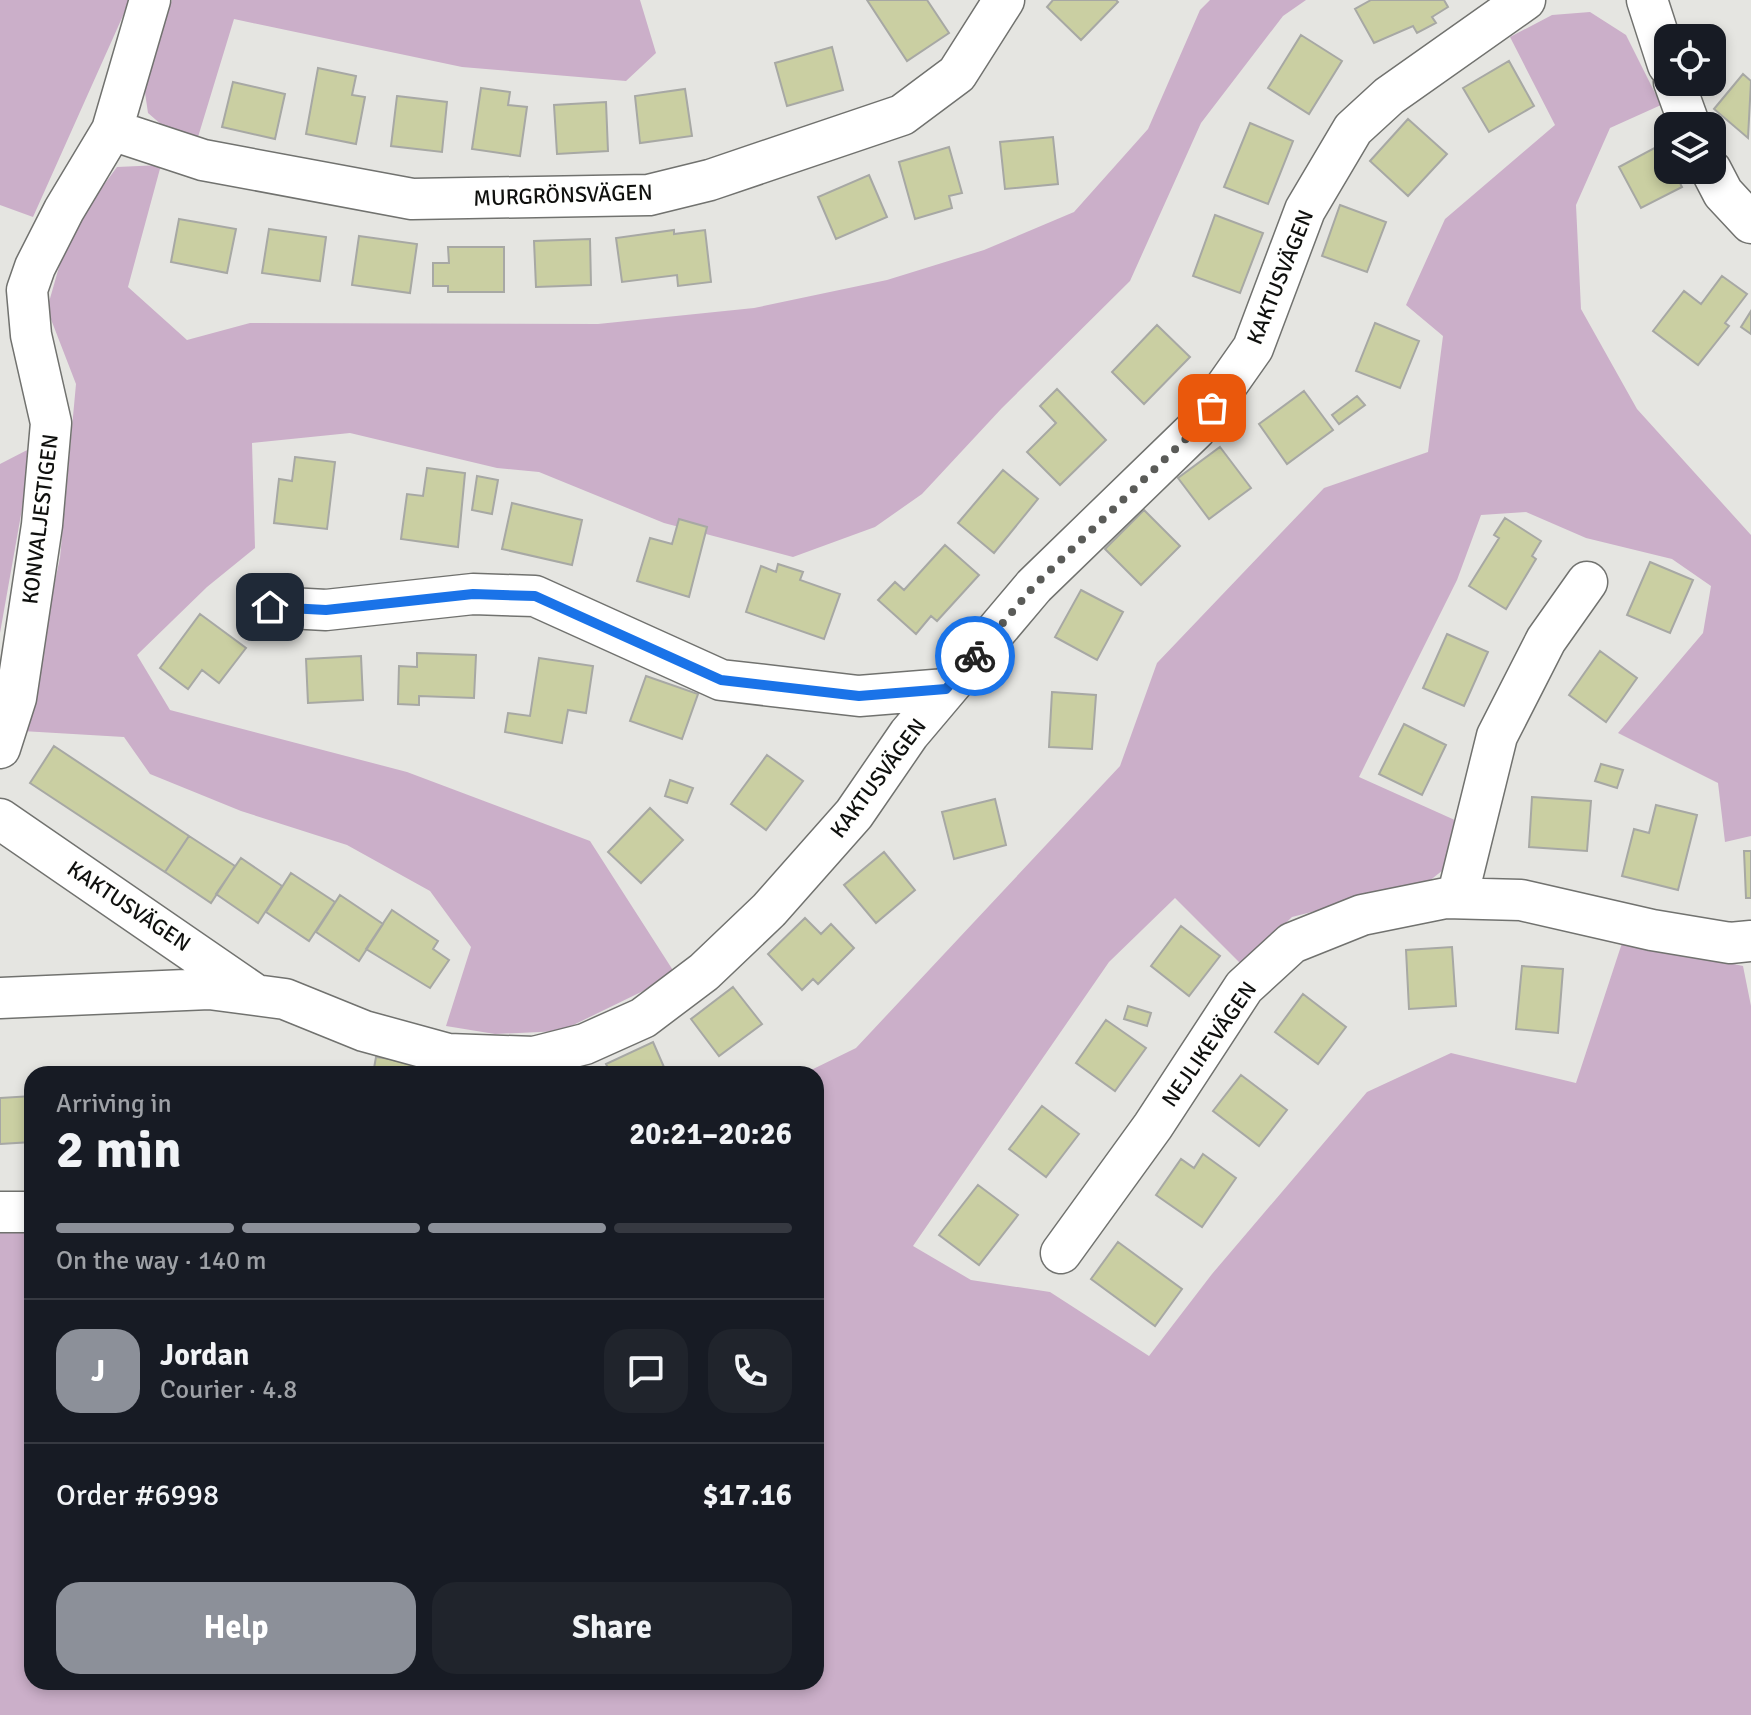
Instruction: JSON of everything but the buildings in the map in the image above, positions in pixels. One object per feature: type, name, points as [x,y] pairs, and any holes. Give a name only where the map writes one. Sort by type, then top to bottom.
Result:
[{"type":"street","name":"KONVALJESTIGEN","points":[[0,748],[16,698],[14,616],[51,423],[31,335],[14,298],[35,267],[64,210],[112,130],[150,0]]},
{"type":"street","name":"MURGRÖNSVÄGEN","points":[[112,130],[203,160],[412,199],[649,195],[710,180],[902,115],[957,74],[1004,0]]},
{"type":"street","name":"KAKTUSVÄGEN","points":[[0,998],[209,989],[285,999],[364,1031],[448,1054],[534,1057],[608,1034],[643,1018],[704,972],[769,910],[854,814],[909,734],[1034,586],[1196,429],[1253,348],[1305,210],[1353,129],[1389,96],[1525,0]]},
{"type":"street","points":[[1647,0],[1655,24]]},
{"type":"street","points":[[1718,184],[1751,223]]},
{"type":"street","points":[[1457,898],[1497,736],[1546,640],[1587,582]]},
{"type":"street","points":[[270,607],[326,610],[473,594],[535,596],[721,680],[859,696],[946,689]]},
{"type":"street","name":"KAKTUSVÄGEN","points":[[0,819],[256,995]]},
{"type":"street","name":"NEJLIKEVÄGEN","points":[[1061,1253],[1153,1126],[1244,987],[1292,943],[1362,915],[1457,898],[1521,900],[1652,930],[1730,943],[1751,941]]},
{"type":"street","points":[[0,1212],[24,1212]]},
{"type":"shaded area","points":[[0,0],[130,0],[33,217],[0,205]]},
{"type":"shaded area","points":[[172,0],[640,0],[656,53],[626,81],[462,67],[234,19],[198,137],[170,132],[148,113],[143,79]]},
{"type":"shaded area","points":[[1210,0],[1306,0],[1283,16],[1201,123],[1130,281],[1002,408],[922,494],[875,527],[793,557],[664,523],[539,472],[497,468],[350,433],[252,443],[255,548],[207,587],[137,655],[170,710],[407,772],[590,841],[676,975],[561,1031],[495,1034],[446,1026],[471,947],[430,891],[347,845],[241,811],[150,774],[124,737],[22,731],[60,558],[76,384],[47,309],[69,232],[117,167],[161,165],[128,287],[187,340],[250,323],[598,324],[754,308],[887,280],[984,250],[1074,212],[1148,129],[1200,10]]},
{"type":"shaded area","points":[[1590,12],[1626,35],[1661,105],[1610,128],[1576,205],[1581,309],[1637,409],[1751,535],[1751,836],[1725,842],[1718,783],[1618,733],[1703,633],[1711,586],[1672,559],[1586,538],[1526,512],[1481,515],[1457,580],[1359,777],[1457,821],[1448,866],[1428,882],[1292,917],[1242,965],[1175,898],[1109,962],[913,1246],[971,1280],[1050,1292],[1149,1356],[1212,1274],[1367,1092],[1451,1053],[1576,1083],[1623,940],[1743,966],[1751,1006],[1751,1715],[0,1715],[0,1223],[24,1226],[24,1690],[824,1690],[824,1066],[819,1066],[856,1048],[1120,766],[1157,663],[1324,488],[1428,452],[1443,336],[1406,305],[1445,219],[1555,125],[1510,37],[1552,15]]},
{"type":"shaded area","points":[[33,447],[0,633],[0,464]]},
{"type":"way so far","points":[[975,656],[1034,586],[1196,429],[1212,408]]},
{"type":"route","points":[[270,607],[326,610],[473,594],[535,596],[721,680],[859,696],[946,689],[975,656]]}]
